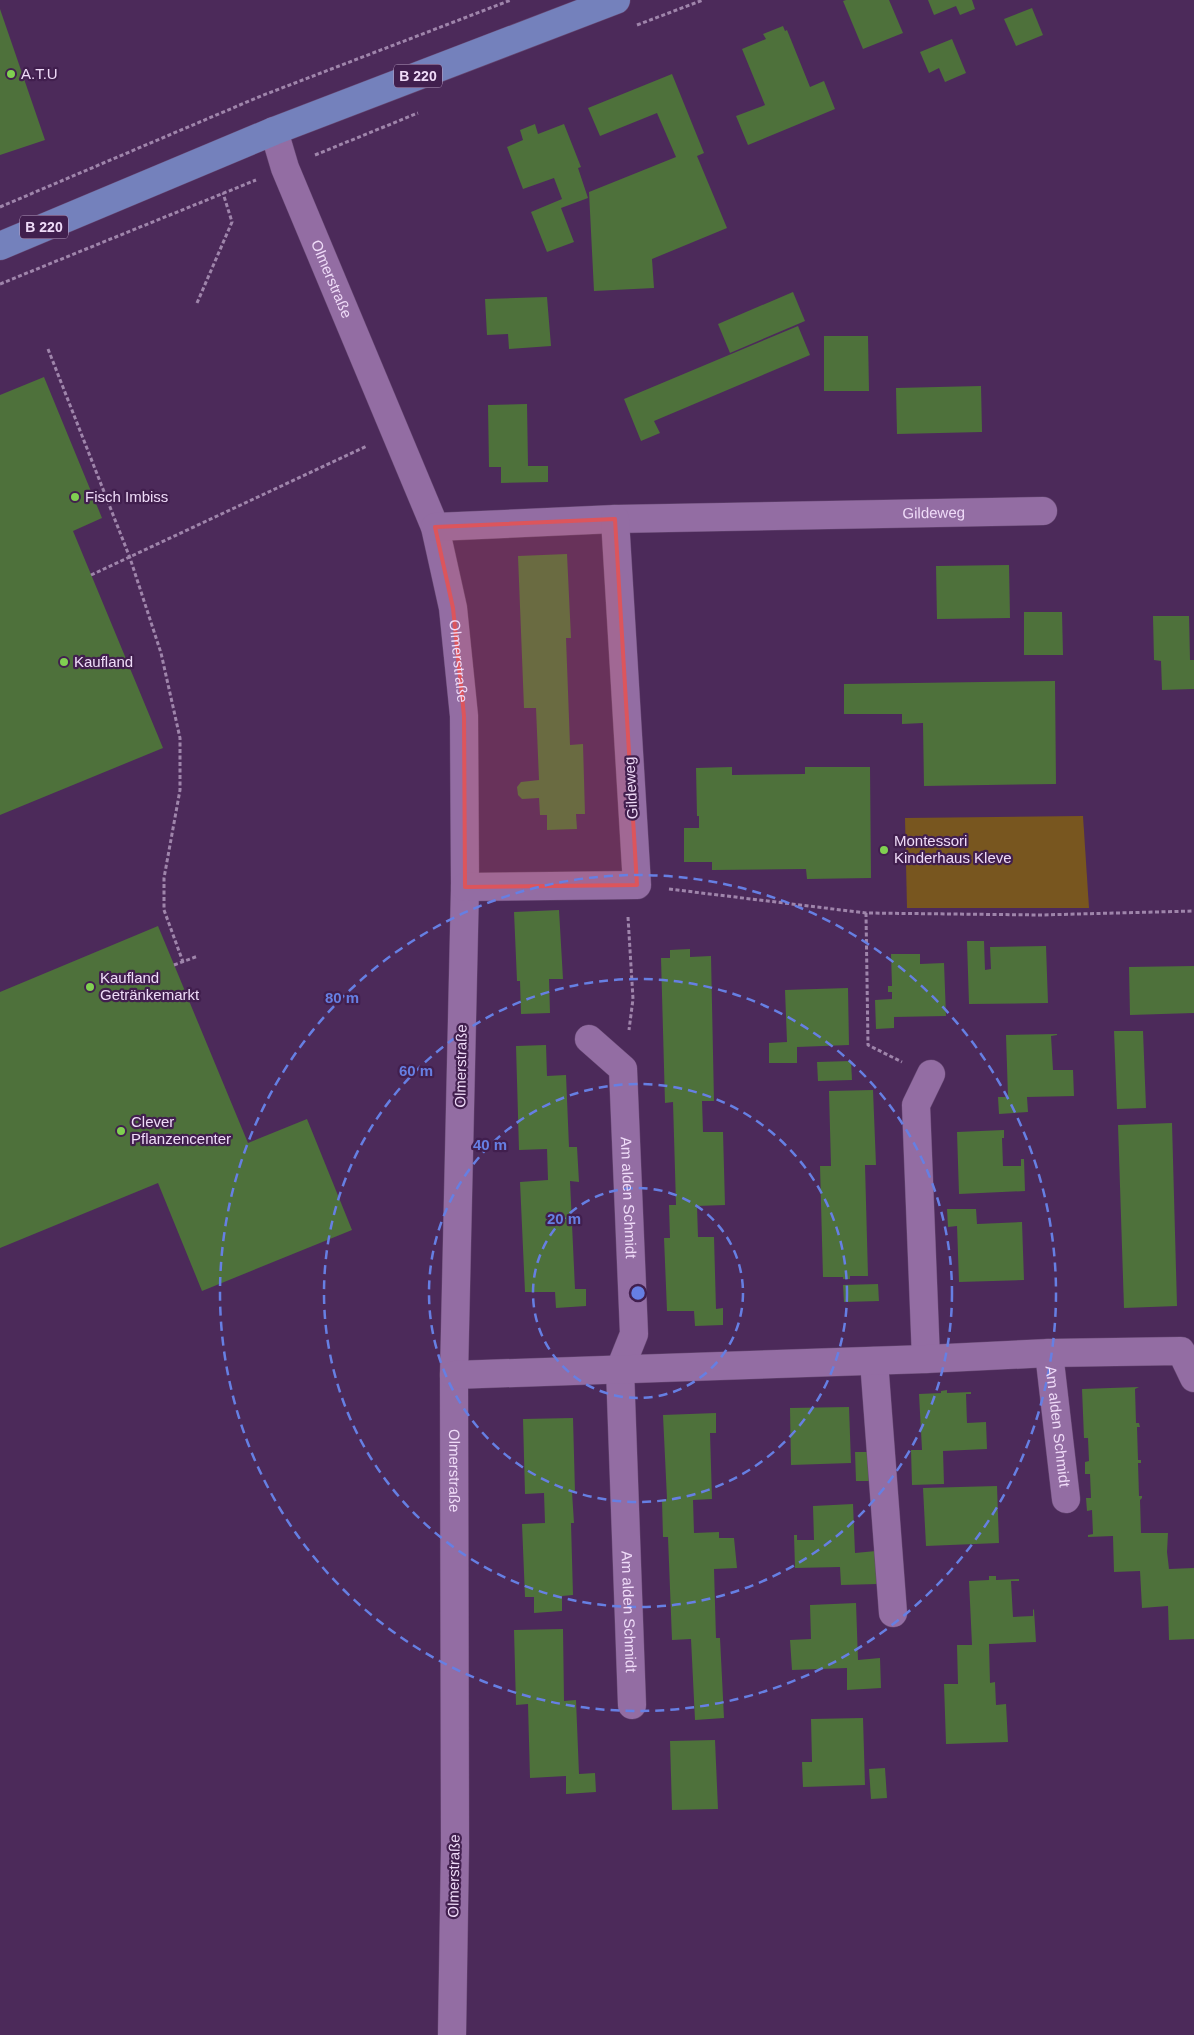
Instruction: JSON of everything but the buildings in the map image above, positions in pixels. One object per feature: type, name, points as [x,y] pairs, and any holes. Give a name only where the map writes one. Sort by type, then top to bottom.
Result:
[{"type":"main road","name":"B 220","points":[[0,246],[274,131],[616,0]]},
{"type":"street","name":"Olmerstraße","points":[[274,131],[285,168],[435,526],[454,608],[464,716],[465,887],[454,1375],[455,1847],[452,2035]]},
{"type":"street","name":"Gildeweg","points":[[435,526],[615,519],[1043,511]]},
{"type":"street","name":"Gildeweg","points":[[615,519],[637,885]]},
{"type":"street","points":[[465,887],[637,885]]},
{"type":"street","points":[[589,1039],[623,1069]]},
{"type":"street","name":"Am alden Schmidt","points":[[623,1069],[634,1334],[620,1369],[632,1705]]},
{"type":"street","points":[[926,1359],[916,1105],[931,1075]]},
{"type":"street","name":"Am alden Schmidt","points":[[454,1375],[926,1359],[1188,1344],[1194,1378]]},
{"type":"street","name":"Am alden Schmidt","points":[[1049,1353],[1066,1499]]},
{"type":"street","points":[[874,1361],[893,1613]]},
{"type":"path","points":[[0,207],[261,96],[510,0]]},
{"type":"path","points":[[630,28],[703,0]]},
{"type":"path","points":[[0,284],[421,112]]},
{"type":"path","points":[[197,303],[232,222],[223,193]]},
{"type":"path","points":[[48,349],[130,558],[161,653],[180,738],[180,790],[164,878],[164,910],[183,962]]},
{"type":"path","points":[[92,575],[396,433]]},
{"type":"path","points":[[623,1069],[633,999],[627,908],[637,885],[866,913],[1040,915],[1194,910]]},
{"type":"path","points":[[866,913],[868,1045],[931,1075]]},
{"type":"path","points":[[174,965],[198,956]]},
{"type":"highlighted area","points":[[615,519],[637,885],[465,887],[464,716],[453,608],[435,527]]},
{"type":"shaded area","points":[[1083,816],[1089,908],[907,908],[905,818]]},
{"type":"place","name":"A.T.U","points":[[11,74]]},
{"type":"place","name":"Fisch Imbiss","points":[[75,497]]},
{"type":"place","name":"Kaufland","points":[[64,662]]},
{"type":"place","name":"Montessori Kinderhaus Kleve","points":[[884,850]]},
{"type":"place","name":"Kaufland Getränkemarkt","points":[[90,987]]},
{"type":"place","name":"Clever Pflanzencenter","points":[[121,1131]]}]
